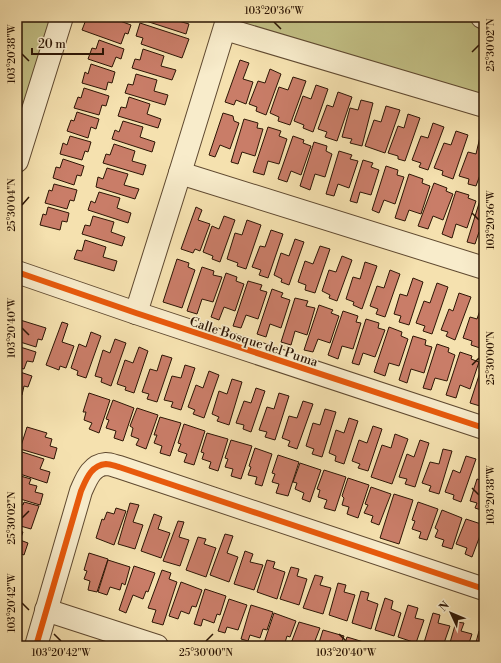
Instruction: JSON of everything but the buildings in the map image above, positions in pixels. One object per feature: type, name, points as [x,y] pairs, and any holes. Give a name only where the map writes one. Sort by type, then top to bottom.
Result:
[{"type":"street","points":[[17,161],[24,115],[62,17]]},
{"type":"street","points":[[136,313],[226,23],[484,106]]},
{"type":"street","points":[[180,173],[484,268]]},
{"type":"street","name":"Calle Bosque del Puma","points":[[17,272],[484,428]]},
{"type":"street","points":[[36,646],[81,491],[88,474],[97,467],[106,464],[119,467],[484,589]]},
{"type":"street","points":[[46,610],[157,646]]},
{"type":"shaded area","points":[[17,17],[61,17],[30,116],[17,112]]},
{"type":"shaded area","points":[[235,17],[476,17],[484,24],[484,101],[232,25]]},
{"type":"cycle path","points":[[17,272],[484,428]]},
{"type":"cycle path","points":[[36,646],[81,491],[87,478],[93,470],[96,467],[106,464],[119,467],[484,589]]}]
